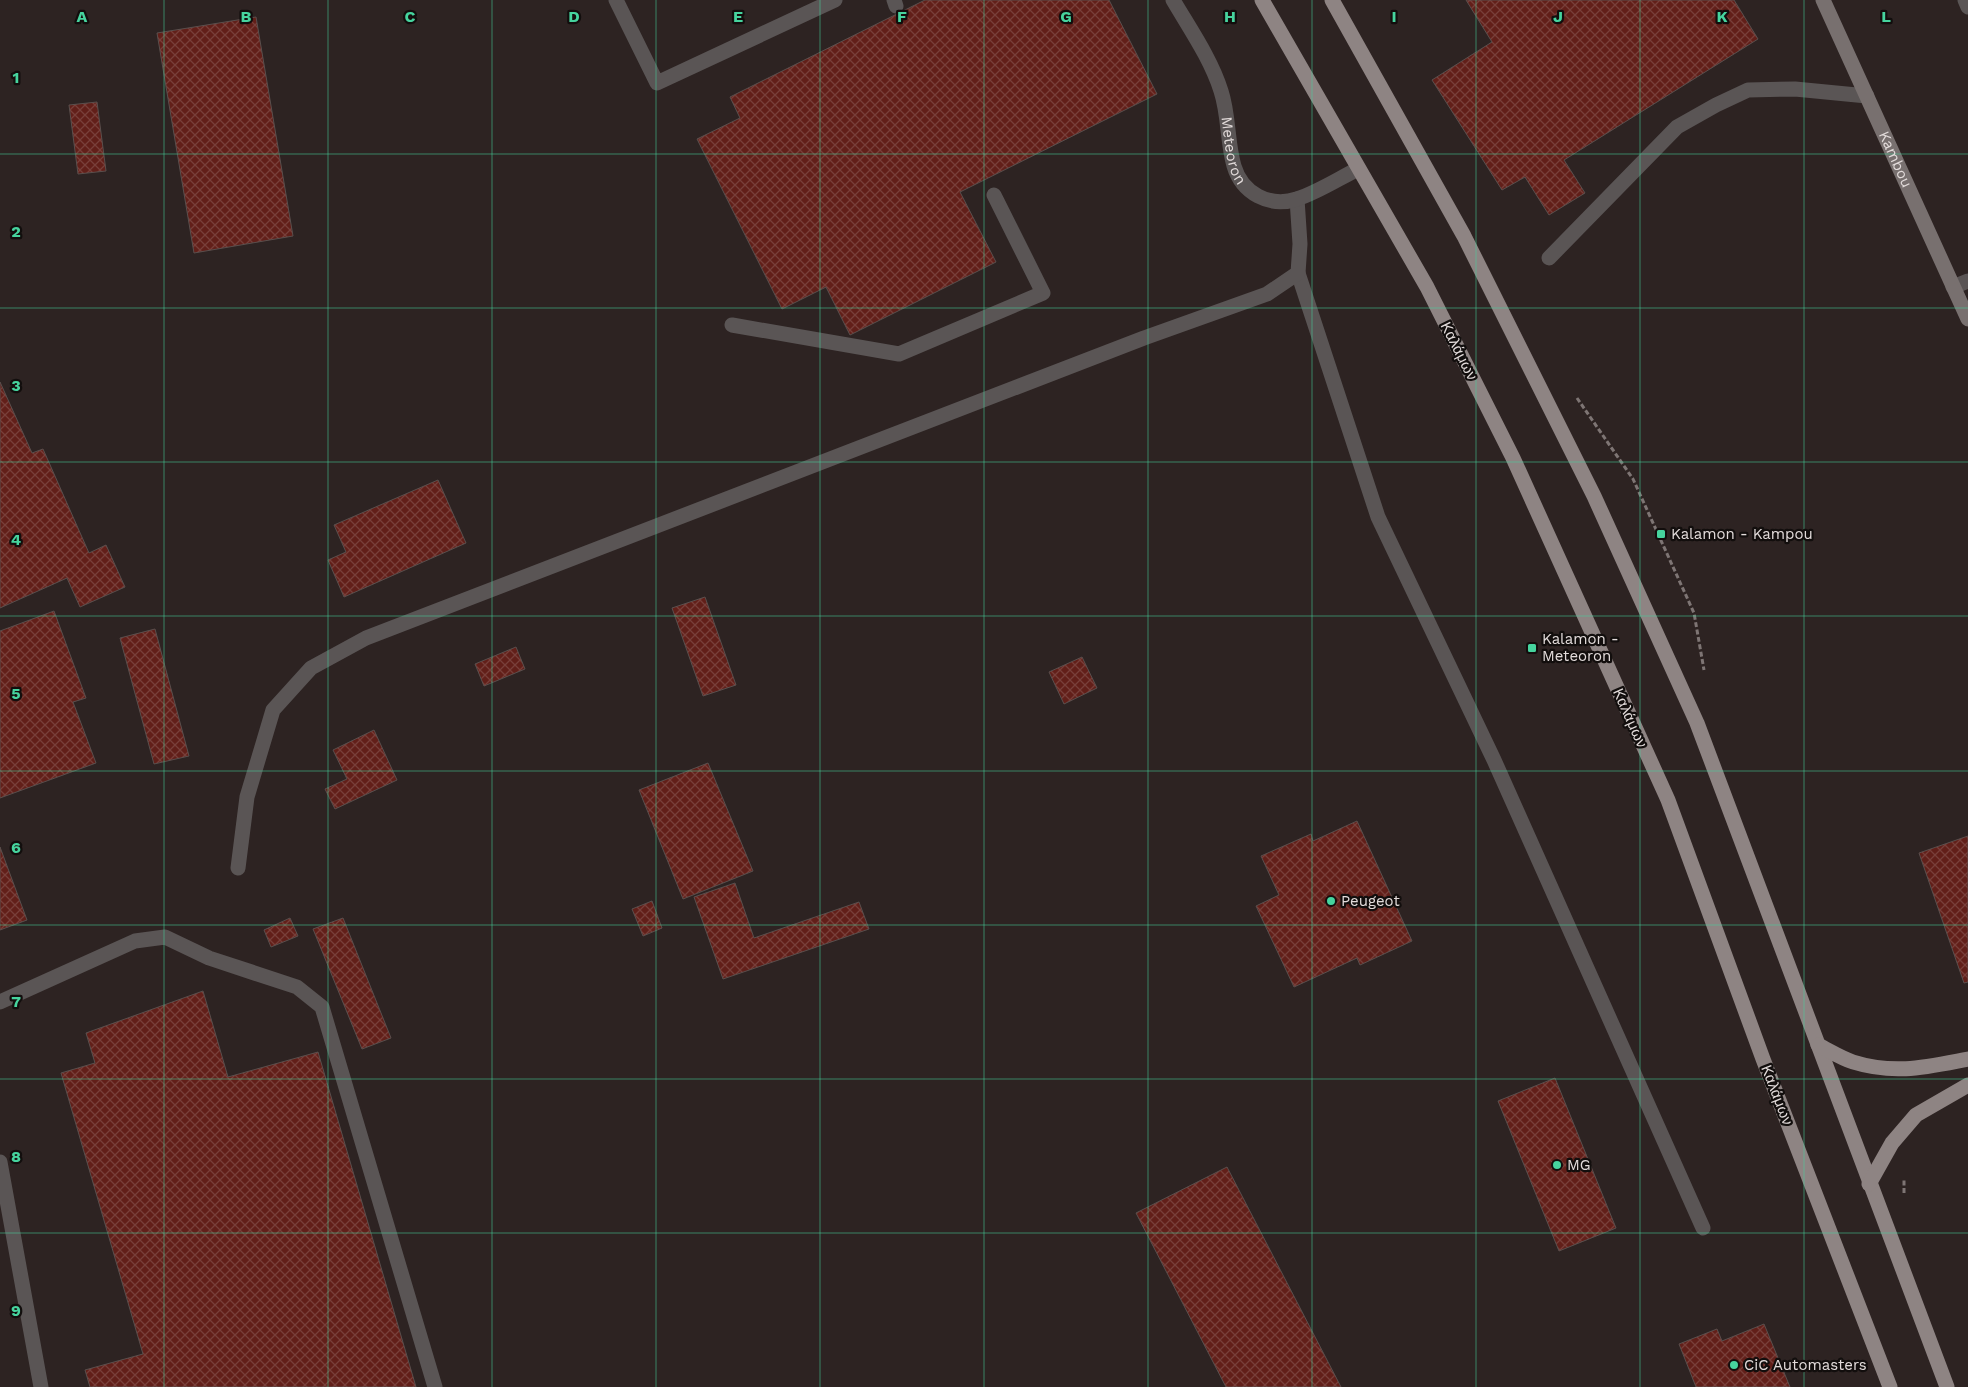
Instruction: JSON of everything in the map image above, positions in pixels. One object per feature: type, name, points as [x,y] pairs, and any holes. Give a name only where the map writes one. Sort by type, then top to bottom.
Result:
[{"type":"main road","name":"Καλάμων","points":[[1262,0],[1427,287],[1513,458],[1668,800],[1763,1059],[1890,1387]]},
{"type":"main road","points":[[1332,0],[1464,236],[1594,496],[1697,723],[1947,1387]]},
{"type":"main road","points":[[1818,1045],[1851,1061],[1879,1069],[1910,1070],[1968,1059]]},
{"type":"main road","points":[[1870,1184],[1892,1143],[1916,1115],[1968,1085]]},
{"type":"street","points":[[616,0],[657,83],[835,0]]},
{"type":"street","name":"Meteoron","points":[[1173,0],[1216,78],[1222,93],[1234,168],[1248,190],[1260,198],[1273,202],[1297,199],[1358,169]]},
{"type":"street","name":"Kambou","points":[[1824,0],[1968,319]]},
{"type":"street","points":[[1965,0],[1968,7]]},
{"type":"street","points":[[1549,258],[1677,127],[1716,104],[1748,90],[1795,89],[1867,96]]},
{"type":"street","points":[[732,324],[899,354],[1044,293],[994,195]]},
{"type":"street","points":[[1297,199],[1300,244],[1298,273],[1378,517],[1494,760],[1703,1228]]},
{"type":"street","points":[[238,868],[247,797],[273,710],[311,668],[375,634],[1144,338],[1267,294],[1298,273]]},
{"type":"street","points":[[1953,287],[1968,281]]},
{"type":"street","points":[[0,1002],[134,941],[165,937],[209,958],[297,987],[322,1007],[435,1387]]},
{"type":"street","points":[[0,1162],[36,1386]]},
{"type":"building","points":[[925,0],[1109,0],[1157,94],[960,192],[996,262],[850,335],[826,287],[782,309],[697,139],[740,118],[730,97]]},
{"type":"building","points":[[1466,0],[1734,0],[1758,39],[1564,160],[1585,193],[1549,215],[1525,177],[1502,190],[1432,80],[1492,42]]},
{"type":"building","points":[[256,17],[293,236],[194,253],[157,33]]},
{"type":"building","points":[[97,102],[106,171],[78,174],[69,105]]},
{"type":"building","points":[[0,382],[32,453],[43,449],[89,553],[106,545],[125,587],[80,607],[67,578],[0,608]]},
{"type":"building","points":[[438,480],[466,543],[344,597],[328,560],[346,552],[334,525]]},
{"type":"building","points":[[705,597],[736,685],[703,696],[672,608]]},
{"type":"building","points":[[54,611],[86,698],[73,702],[96,763],[0,798],[0,631]]},
{"type":"building","points":[[155,629],[189,756],[154,764],[120,638]]},
{"type":"building","points":[[516,647],[525,669],[484,686],[475,664]]},
{"type":"building","points":[[1082,657],[1097,688],[1064,704],[1049,672]]},
{"type":"building","points":[[374,730],[397,780],[335,809],[325,789],[347,779],[333,750]]},
{"type":"building","points":[[708,763],[753,871],[683,899],[639,790]]},
{"type":"building","name":"Peugeot","points":[[1357,821],[1412,941],[1360,965],[1357,958],[1294,987],[1256,906],[1279,895],[1261,856],[1311,834],[1313,841]]},
{"type":"building","points":[[1968,836],[1968,982],[1964,983],[1919,853]]},
{"type":"building","points":[[0,847],[27,920],[0,930]]},
{"type":"building","points":[[735,883],[754,938],[859,902],[869,929],[723,979],[694,897]]},
{"type":"building","points":[[652,901],[662,928],[643,936],[632,909]]},
{"type":"building","points":[[290,918],[298,936],[271,947],[264,930]]},
{"type":"building","points":[[343,918],[391,1038],[362,1049],[313,929]]},
{"type":"building","points":[[203,991],[228,1077],[318,1052],[416,1387],[90,1387],[85,1370],[143,1354],[61,1073],[95,1063],[86,1033]]},
{"type":"building","name":"MG","points":[[1555,1078],[1616,1228],[1559,1251],[1498,1101]]},
{"type":"building","points":[[1227,1167],[1341,1387],[1226,1387],[1136,1213]]},
{"type":"building","name":"CiC Automasters","points":[[1764,1324],[1790,1387],[1696,1387],[1679,1344],[1717,1329],[1722,1341]]},
{"type":"place","name":"Kalamon - Kampou","points":[[1661,534]]},
{"type":"place","name":"Kalamon - Meteoron","points":[[1532,648]]},
{"type":"place","name":"Peugeot","points":[[1331,901]]},
{"type":"place","name":"MG","points":[[1557,1165]]},
{"type":"place","name":"CiC Automasters","points":[[1734,1365]]}]
